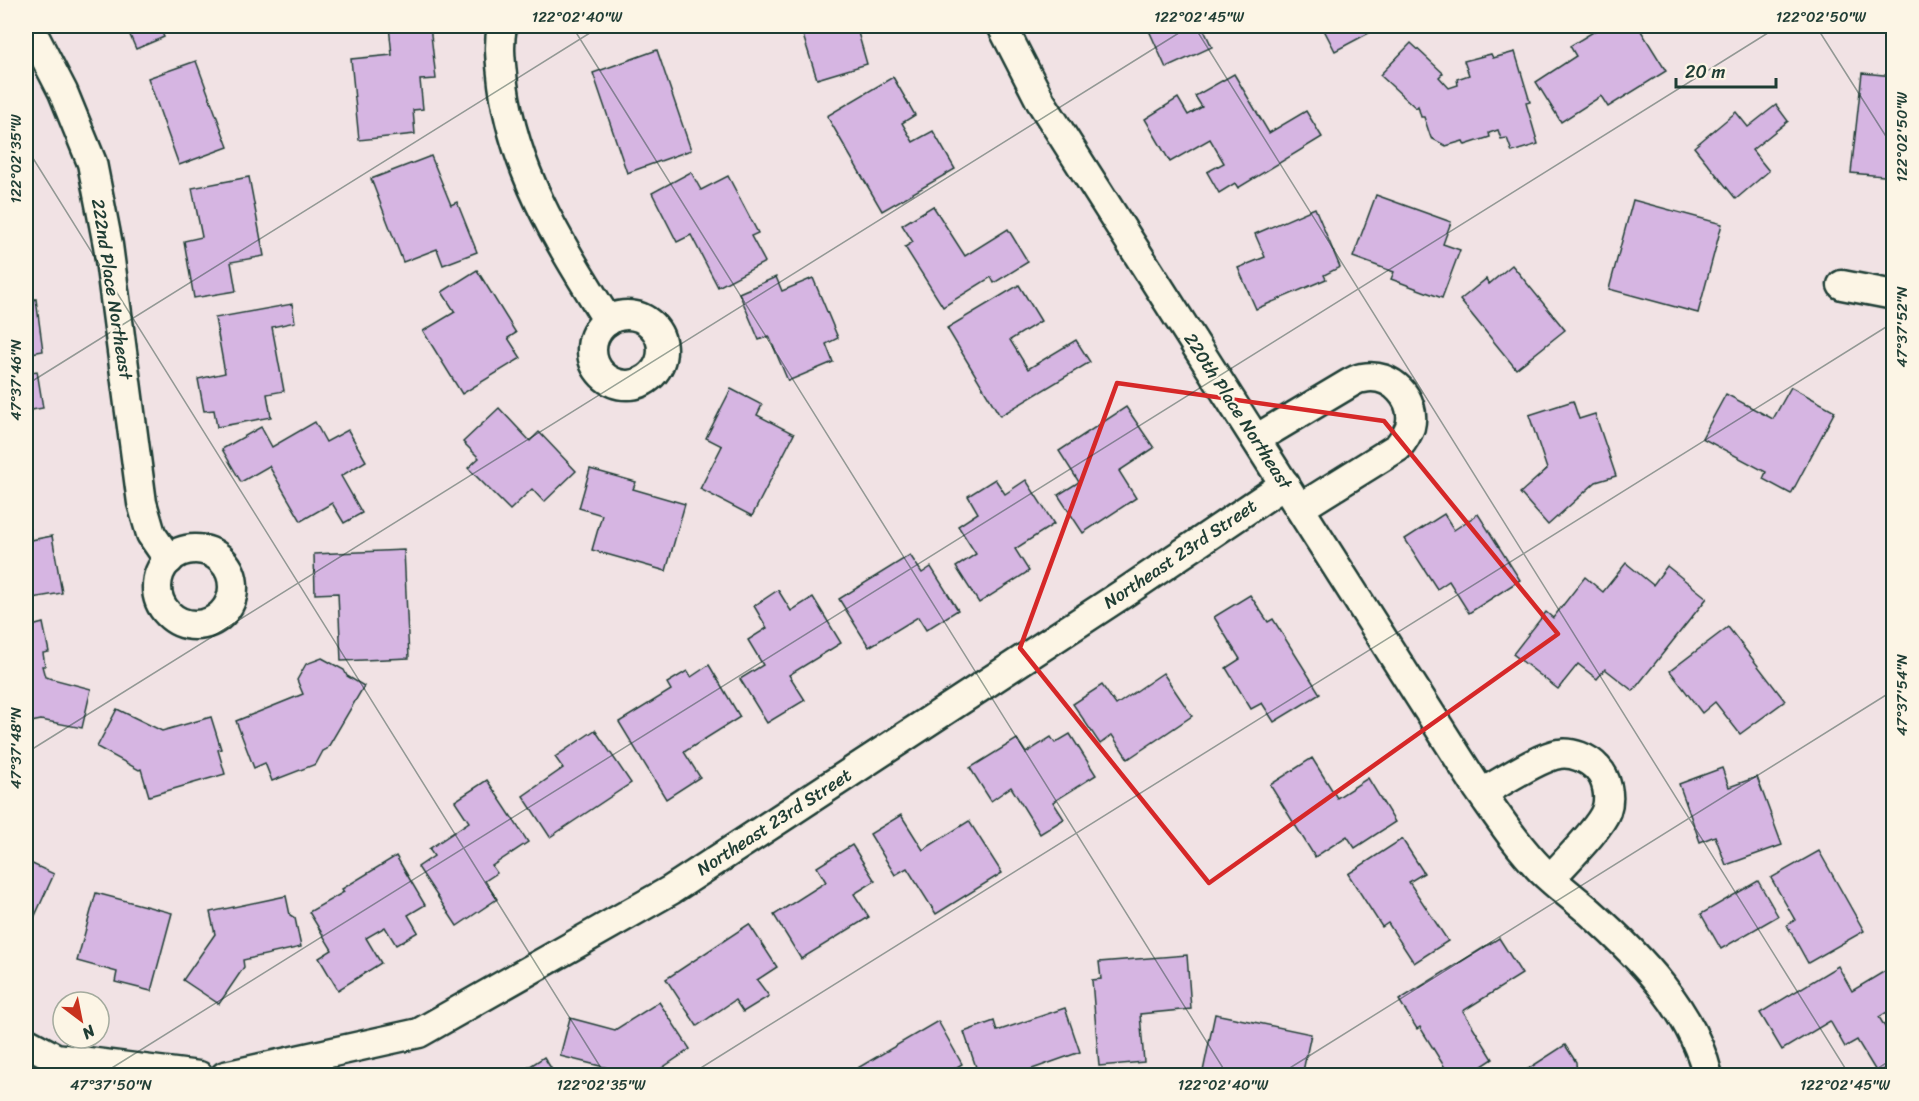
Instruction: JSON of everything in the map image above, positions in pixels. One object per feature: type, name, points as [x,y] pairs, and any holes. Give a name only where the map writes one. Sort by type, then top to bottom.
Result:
[{"type":"street","name":"222nd Place Northeast","points":[[29,26],[63,92],[92,163],[108,245],[142,503],[152,534],[168,560]]},
{"type":"street","points":[[502,26],[498,45],[507,112],[526,176],[557,239],[608,321]]},
{"type":"street","name":"220th Place Northeast","points":[[1002,26],[1041,102],[1482,794],[1541,871],[1591,913],[1652,972],[1688,1024],[1708,1076]]},
{"type":"street","points":[[1842,285],[1893,295]]},
{"type":"street","points":[[1256,439],[1362,378],[1377,377],[1401,390],[1411,413],[1406,437],[1398,447],[1300,508]]},
{"type":"street","name":"Northeast 23rd Street","points":[[225,1076],[419,1033],[671,890],[1284,484]]},
{"type":"street","points":[[1482,794],[1547,757],[1560,754],[1574,754],[1597,768],[1605,781],[1608,795],[1606,810],[1599,823],[1551,878]]},
{"type":"street","points":[[26,1042],[54,1067],[199,1076]]},
{"type":"highlighted area","points":[[1117,383],[1384,421],[1558,634],[1209,883],[1020,648]]},
{"type":"building","points":[[126,26],[159,26],[164,37],[136,49]]},
{"type":"building","points":[[389,26],[430,26],[436,79],[420,80],[423,109],[413,110],[415,134],[359,140],[351,59],[392,55]]},
{"type":"building","points":[[629,26],[664,26],[664,29]]},
{"type":"building","points":[[800,26],[868,26],[857,29],[867,64],[817,79]]},
{"type":"building","points":[[1147,26],[1202,26],[1212,47],[1166,68]]},
{"type":"building","points":[[1322,26],[1382,26],[1335,51]]},
{"type":"building","points":[[1603,26],[1622,26],[1623,28],[1638,26],[1666,71],[1608,107],[1601,96],[1561,122],[1536,82],[1576,56],[1570,46]]},
{"type":"building","points":[[1411,43],[1443,73],[1439,77],[1449,88],[1458,85],[1457,79],[1469,75],[1464,61],[1491,54],[1493,58],[1515,52],[1530,102],[1526,103],[1538,144],[1512,152],[1507,138],[1501,139],[1498,130],[1489,133],[1490,137],[1465,145],[1463,141],[1446,146],[1431,138],[1418,106],[1416,108],[1380,75]]},
{"type":"building","points":[[657,50],[691,150],[627,173],[593,73]]},
{"type":"building","points":[[196,61],[228,147],[179,165],[148,78]]},
{"type":"building","points":[[1862,73],[1894,76],[1894,177],[1851,173]]},
{"type":"building","points":[[1234,74],[1269,133],[1306,111],[1322,137],[1238,188],[1235,183],[1219,193],[1207,172],[1224,163],[1210,139],[1170,162],[1145,119],[1178,98],[1188,115],[1202,107],[1195,96]]},
{"type":"building","points":[[893,77],[915,115],[902,123],[913,142],[933,131],[955,169],[882,211],[827,116]]},
{"type":"building","points":[[1776,105],[1788,121],[1752,150],[1769,171],[1736,199],[1694,147],[1736,112],[1748,127]]},
{"type":"building","points":[[431,156],[451,205],[457,202],[477,252],[443,265],[437,249],[403,262],[371,179]]},
{"type":"building","points":[[691,172],[701,190],[728,176],[758,233],[751,236],[765,262],[718,287],[691,235],[677,242],[652,193]]},
{"type":"building","points":[[249,177],[264,256],[231,262],[236,291],[194,298],[184,241],[202,237],[192,188]]},
{"type":"building","points":[[1376,195],[1451,222],[1443,244],[1460,250],[1442,298],[1391,279],[1394,272],[1353,257]]},
{"type":"building","points":[[1633,200],[1722,224],[1698,313],[1609,289]]},
{"type":"building","points":[[933,206],[965,256],[1008,229],[1028,262],[994,283],[991,277],[943,307],[905,247],[913,242],[902,225]]},
{"type":"building","points":[[1315,208],[1340,267],[1324,275],[1326,279],[1256,309],[1238,268],[1265,257],[1255,234]]},
{"type":"building","points":[[1512,265],[1565,330],[1516,369],[1460,300],[1486,279],[1489,284]]},
{"type":"building","points":[[477,270],[516,333],[508,338],[521,358],[462,394],[423,331],[455,312],[442,292]]},
{"type":"building","points":[[776,277],[782,291],[813,278],[838,338],[826,344],[833,362],[788,381],[769,336],[759,340],[739,293]]},
{"type":"building","points":[[1019,285],[1041,321],[1010,340],[1028,369],[1076,340],[1090,362],[1000,416],[947,328]]},
{"type":"building","points":[[36,299],[43,351],[26,354],[26,301]]},
{"type":"building","points":[[292,304],[295,322],[272,327],[284,391],[267,394],[271,417],[217,427],[214,410],[204,411],[198,379],[225,373],[215,318]]},
{"type":"building","points":[[37,371],[43,408],[26,411],[26,373]]},
{"type":"building","points":[[1791,387],[1835,411],[1791,494],[1763,479],[1766,472],[1702,438],[1726,394],[1773,419]]},
{"type":"building","points":[[731,389],[762,405],[757,415],[794,434],[752,516],[700,489],[722,446],[706,438]]},
{"type":"building","points":[[1573,401],[1579,419],[1595,414],[1616,476],[1596,482],[1548,525],[1520,493],[1547,469],[1529,415]]},
{"type":"building","points":[[1126,407],[1154,448],[1119,471],[1136,498],[1083,533],[1058,495],[1079,482],[1059,451]]},
{"type":"building","points":[[499,408],[530,441],[539,432],[576,471],[544,502],[532,489],[510,510],[468,468],[479,458],[463,442]]},
{"type":"building","points":[[315,422],[326,442],[348,430],[366,461],[341,476],[362,513],[344,523],[332,503],[301,521],[269,466],[241,482],[222,449],[261,427],[272,447]]},
{"type":"building","points":[[590,469],[636,482],[633,489],[685,504],[666,571],[592,550],[602,515],[579,508]]},
{"type":"building","points":[[995,479],[1005,494],[1026,480],[1054,524],[1015,549],[1029,571],[979,603],[956,567],[976,554],[958,526],[978,513],[968,496]]},
{"type":"building","points":[[26,505],[31,540],[52,536],[62,593],[26,599]]},
{"type":"building","points":[[1444,514],[1454,530],[1478,514],[1520,580],[1469,613],[1449,581],[1437,589],[1405,539]]},
{"type":"building","points":[[404,550],[409,658],[341,661],[338,593],[315,594],[314,554]]},
{"type":"building","points":[[910,555],[922,573],[931,567],[958,610],[926,630],[918,617],[869,647],[839,599]]},
{"type":"building","points":[[1626,563],[1653,585],[1667,566],[1707,598],[1633,691],[1605,669],[1597,679],[1578,664],[1558,689],[1513,654],[1546,612],[1553,618],[1585,577],[1603,592]]},
{"type":"building","points":[[778,590],[791,611],[813,597],[841,643],[789,675],[805,700],[767,723],[740,679],[763,665],[748,640],[767,628],[754,606]]},
{"type":"building","points":[[1250,595],[1268,622],[1273,619],[1320,694],[1274,722],[1262,703],[1251,709],[1226,668],[1240,659],[1214,617]]},
{"type":"building","points":[[30,615],[32,626],[43,623],[49,652],[43,653],[45,666],[42,666],[45,677],[91,689],[82,728],[41,720],[26,723],[26,616]]},
{"type":"building","points":[[1728,627],[1785,701],[1740,734],[1715,702],[1702,713],[1670,671]]},
{"type":"building","points":[[322,658],[344,670],[347,676],[364,686],[316,764],[272,781],[265,763],[254,768],[236,721],[303,694],[297,680],[306,664]]},
{"type":"building","points":[[709,665],[740,717],[684,752],[700,777],[666,799],[619,722],[671,690],[667,683],[687,671],[691,677]]},
{"type":"building","points":[[1163,673],[1192,716],[1128,759],[1112,735],[1100,744],[1073,704],[1102,685],[1116,705]]},
{"type":"building","points":[[117,709],[162,731],[211,717],[221,749],[218,750],[225,774],[149,796],[141,769],[97,747]]},
{"type":"building","points":[[595,730],[631,783],[550,837],[523,796],[563,768],[555,757]]},
{"type":"building","points":[[1070,734],[1096,775],[1053,802],[1064,819],[1040,834],[1011,787],[991,801],[970,768],[1017,739],[1026,753],[1051,737],[1055,743]]},
{"type":"building","points":[[1312,758],[1337,798],[1368,778],[1395,822],[1355,848],[1347,836],[1315,857],[1270,785]]},
{"type":"building","points":[[1722,768],[1729,787],[1757,777],[1782,845],[1726,865],[1715,836],[1700,842],[1679,784]]},
{"type":"building","points":[[487,780],[528,842],[492,866],[497,873],[485,881],[497,899],[457,926],[418,867],[434,856],[429,849],[469,822],[455,801]]},
{"type":"building","points":[[901,815],[923,850],[969,821],[1002,873],[936,914],[907,868],[895,875],[870,834]]},
{"type":"building","points":[[1402,839],[1424,873],[1409,882],[1448,941],[1414,963],[1388,923],[1382,927],[1348,874]]},
{"type":"building","points":[[852,845],[875,881],[854,894],[869,917],[801,959],[774,915],[826,882],[817,867]]},
{"type":"building","points":[[1819,851],[1864,931],[1808,963],[1787,925],[1795,920],[1771,878]]},
{"type":"building","points":[[396,856],[425,905],[408,915],[418,932],[396,945],[385,927],[366,938],[381,963],[338,990],[319,958],[332,950],[309,912],[344,892],[342,889]]},
{"type":"building","points":[[26,861],[54,874],[28,931],[26,930]]},
{"type":"building","points":[[1758,881],[1778,916],[1721,949],[1701,914]]},
{"type":"building","points":[[96,893],[172,913],[151,991],[115,982],[117,972],[77,961]]},
{"type":"building","points":[[286,896],[290,915],[295,918],[301,947],[243,960],[244,967],[219,1004],[183,980],[215,934],[210,912]]},
{"type":"building","points":[[749,924],[777,967],[757,980],[769,996],[743,1012],[735,1000],[697,1026],[666,979]]},
{"type":"building","points":[[1499,938],[1522,974],[1463,1011],[1493,1059],[1467,1076],[1450,1076],[1420,1027],[1417,1029],[1399,1000]]},
{"type":"building","points":[[1187,955],[1191,1009],[1140,1014],[1144,1062],[1099,1066],[1092,980],[1101,979],[1099,962]]},
{"type":"building","points":[[1838,966],[1852,991],[1885,971],[1894,985],[1894,1008],[1879,1017],[1894,1042],[1894,1063],[1877,1073],[1857,1040],[1845,1047],[1830,1021],[1782,1050],[1760,1013]]},
{"type":"building","points":[[659,1002],[690,1049],[650,1076],[613,1076],[608,1068],[560,1056],[570,1018],[615,1030]]},
{"type":"building","points":[[1065,1008],[1080,1052],[1021,1073],[1022,1076],[979,1076],[964,1032],[994,1021],[997,1031]]},
{"type":"building","points":[[1215,1014],[1311,1034],[1302,1076],[1289,1074],[1289,1076],[1202,1076]]},
{"type":"building","points":[[938,1021],[962,1064],[942,1076],[860,1076],[856,1069]]},
{"type":"building","points":[[1565,1045],[1576,1062],[1577,1076],[1517,1076]]},
{"type":"building","points":[[544,1057],[556,1076],[515,1076]]}]
